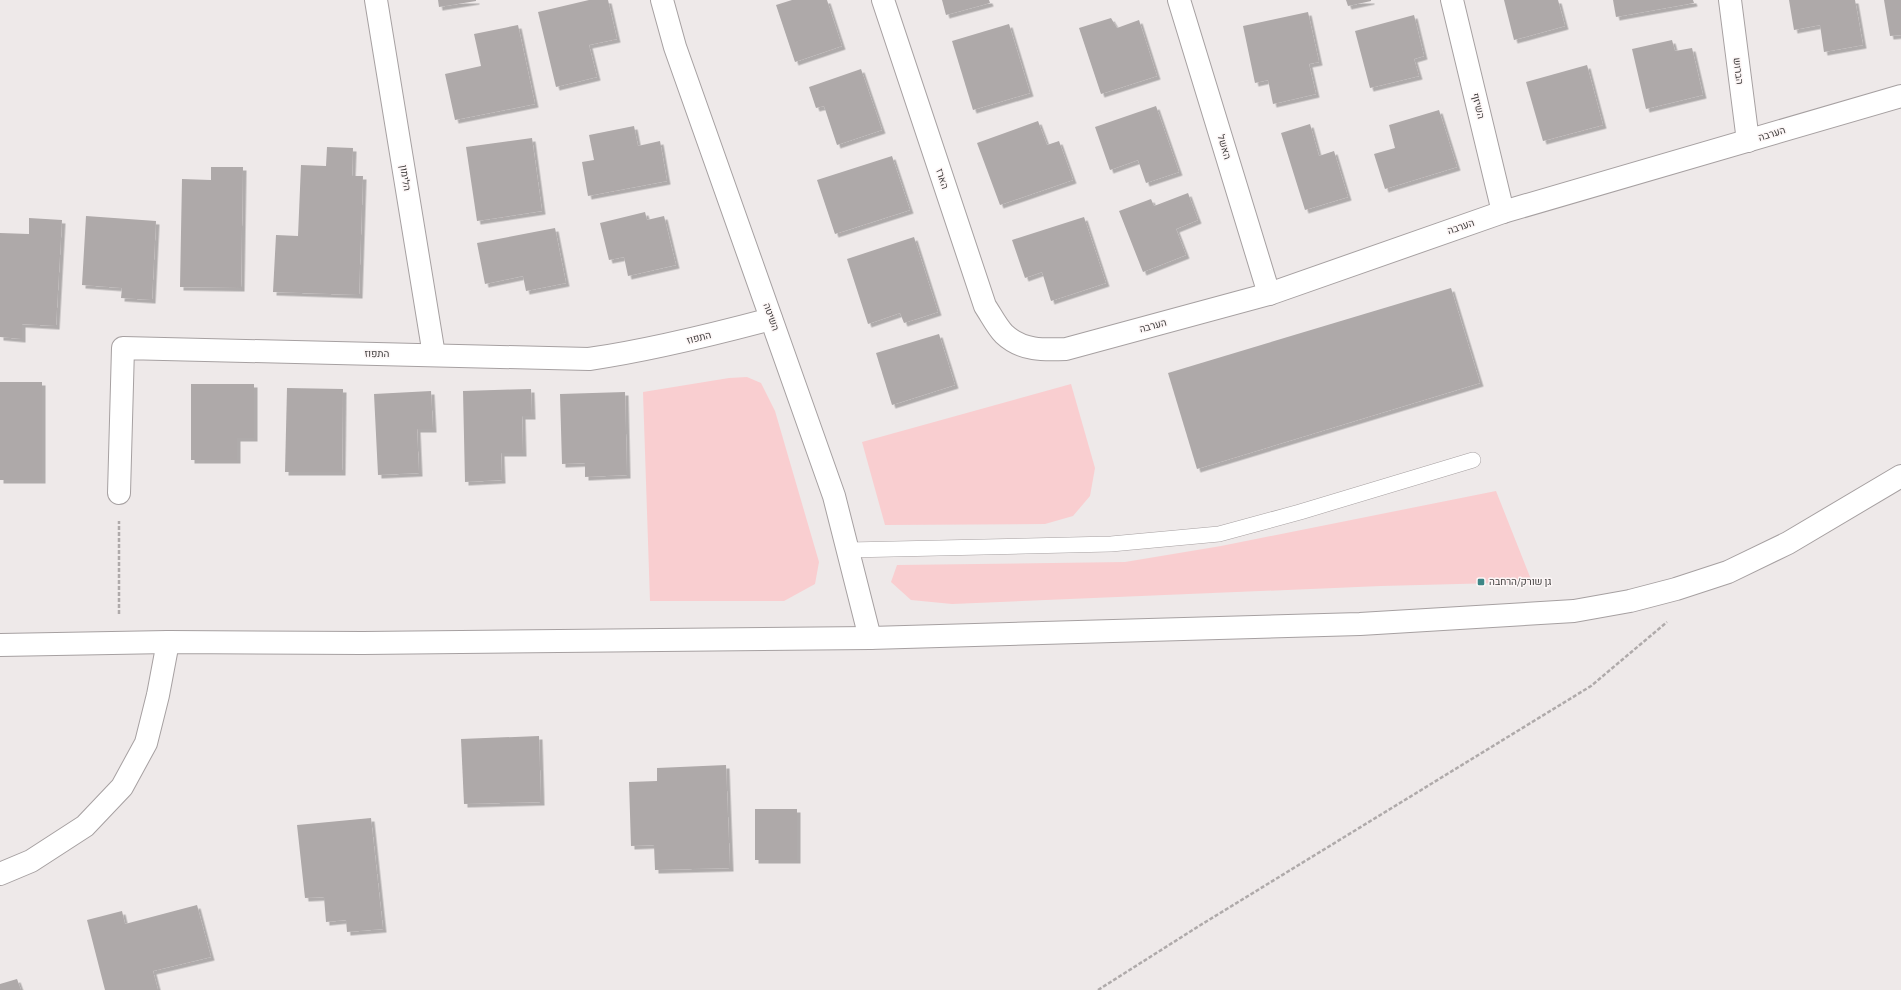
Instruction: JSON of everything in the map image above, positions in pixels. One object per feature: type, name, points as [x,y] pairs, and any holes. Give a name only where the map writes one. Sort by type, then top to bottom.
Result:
[{"type":"street","name":"הלימון","points":[[376,0],[434,355]]},
{"type":"street","name":"השיטה","points":[[662,0],[674,47],[834,496],[849,550],[870,638]]},
{"type":"street","name":"הארז","points":[[883,0],[985,306],[1004,334],[1021,346]]},
{"type":"street","name":"האשל","points":[[1179,0],[1269,294]]},
{"type":"street","name":"השיזף","points":[[1452,0],[1503,212]]},
{"type":"street","name":"הברוש","points":[[1730,0],[1748,141]]},
{"type":"street","name":"הערבה","points":[[1021,346],[1042,350],[1066,349],[1269,294],[1503,212],[1901,96]]},
{"type":"street","name":"התפוז","points":[[119,493],[123,348],[589,359],[637,352],[698,339],[772,319]]},
{"type":"street","points":[[0,645],[168,642],[363,644],[870,638],[1360,624],[1574,611],[1630,601],[1676,589],[1728,572],[1788,543],[1901,476]]},
{"type":"street","points":[[0,874],[31,861],[86,826],[122,787],[146,743],[158,695],[168,642]]},
{"type":"lane","points":[[849,550],[1111,544],[1219,534],[1300,512],[1473,460]]},
{"type":"path","points":[[119,493],[119,643]]},
{"type":"path","points":[[1098,990],[1199,926],[1591,686],[1668,622]]},
{"type":"shaded area","points":[[747,377],[761,383],[775,411],[819,562],[815,584],[784,601],[650,601],[643,392],[729,378]]},
{"type":"shaded area","points":[[1071,384],[1095,468],[1090,496],[1073,516],[1045,524],[885,525],[862,442]]},
{"type":"shaded area","points":[[1496,491],[1532,582],[1381,586],[952,604],[911,600],[891,582],[897,565],[1125,562],[1221,546]]},
{"type":"building","points":[[438,0],[476,0],[476,1],[439,7]]},
{"type":"building","points":[[589,0],[608,0],[617,39],[589,45],[597,77],[556,87],[538,12]]},
{"type":"building","points":[[792,0],[827,0],[842,46],[795,62],[776,5]]},
{"type":"building","points":[[942,0],[989,0],[990,3],[946,15]]},
{"type":"building","points":[[1346,0],[1371,0],[1371,1],[1348,6]]},
{"type":"building","points":[[1504,0],[1558,0],[1565,26],[1514,40]]},
{"type":"building","points":[[1613,0],[1693,0],[1694,3],[1616,17]]},
{"type":"building","points":[[1789,0],[1855,0],[1863,45],[1824,52],[1820,25],[1794,30]]},
{"type":"building","points":[[1884,0],[1901,0],[1901,35],[1890,36]]},
{"type":"building","points":[[1308,12],[1319,62],[1309,64],[1316,94],[1273,104],[1268,80],[1255,83],[1243,26]]},
{"type":"building","points":[[1414,15],[1424,56],[1414,59],[1419,76],[1370,88],[1355,31]]},
{"type":"building","points":[[1111,18],[1117,28],[1139,20],[1157,76],[1101,94],[1079,28]]},
{"type":"building","points":[[1009,24],[1030,93],[973,110],[952,41]]},
{"type":"building","points":[[518,25],[535,104],[455,120],[445,74],[481,66],[474,34]]},
{"type":"building","points":[[1672,40],[1675,51],[1692,48],[1703,95],[1646,109],[1632,49]]},
{"type":"building","points":[[1587,65],[1603,125],[1543,141],[1526,82]]},
{"type":"building","points":[[861,69],[882,130],[837,145],[824,106],[816,108],[809,87]]},
{"type":"building","points":[[1156,106],[1179,172],[1146,183],[1138,160],[1110,170],[1095,127]]},
{"type":"building","points":[[1439,110],[1457,167],[1385,189],[1374,154],[1395,148],[1389,125]]},
{"type":"building","points":[[1038,121],[1047,145],[1059,141],[1073,180],[1000,205],[977,143]]},
{"type":"building","points":[[1310,124],[1319,156],[1334,151],[1348,197],[1305,210],[1281,133]]},
{"type":"building","points":[[634,126],[638,146],[660,141],[667,181],[588,196],[582,162],[594,160],[589,135]]},
{"type":"building","points":[[532,138],[542,211],[477,221],[466,147]]},
{"type":"building","points":[[327,147],[353,148],[352,176],[363,176],[359,295],[273,292],[276,235],[298,236],[301,165],[326,166]]},
{"type":"building","points":[[892,156],[910,210],[835,234],[817,180]]},
{"type":"building","points":[[211,167],[243,167],[241,288],[180,287],[182,179],[211,180]]},
{"type":"building","points":[[1188,193],[1198,220],[1176,229],[1186,255],[1143,272],[1119,211],[1151,199],[1154,206]]},
{"type":"building","points":[[645,212],[647,220],[664,216],[676,265],[628,276],[624,257],[609,260],[600,223]]},
{"type":"building","points":[[86,216],[156,221],[152,300],[121,298],[122,288],[82,285]]},
{"type":"building","points":[[1084,217],[1106,283],[1051,301],[1042,272],[1025,278],[1012,240]]},
{"type":"building","points":[[29,218],[62,220],[56,326],[22,324],[22,339],[0,337],[0,233],[29,234]]},
{"type":"building","points":[[555,228],[566,283],[526,291],[523,276],[485,284],[477,243]]},
{"type":"building","points":[[914,237],[938,312],[904,323],[900,313],[868,324],[847,259]]},
{"type":"building","points":[[1451,288],[1480,383],[1197,469],[1168,373]]},
{"type":"building","points":[[939,334],[955,385],[892,405],[876,353]]},
{"type":"building","points":[[0,382],[42,382],[42,480],[0,480]]},
{"type":"building","points":[[191,384],[254,384],[254,438],[237,438],[237,460],[191,460]]},
{"type":"building","points":[[287,388],[343,389],[342,472],[285,472]]},
{"type":"building","points":[[531,389],[532,416],[522,416],[523,453],[501,453],[502,480],[465,482],[463,391]]},
{"type":"building","points":[[431,391],[433,429],[417,429],[419,473],[378,475],[374,394]]},
{"type":"building","points":[[625,392],[627,475],[585,477],[585,463],[562,464],[560,394]]},
{"type":"building","points":[[539,736],[541,802],[464,804],[461,739]]},
{"type":"building","points":[[726,765],[730,868],[655,870],[654,845],[631,846],[629,782],[657,781],[657,768]]},
{"type":"building","points":[[755,809],[797,809],[797,860],[755,860]]},
{"type":"building","points":[[371,818],[383,929],[347,932],[346,920],[326,922],[324,897],[305,898],[297,825]]},
{"type":"building","points":[[197,905],[211,957],[153,971],[158,990],[105,990],[87,920],[122,911],[125,924]]},
{"type":"building","points":[[17,979],[21,990],[0,990],[0,984]]},
{"type":"place","name":"גן שורק/הרחבה","points":[[1481,582]]}]
